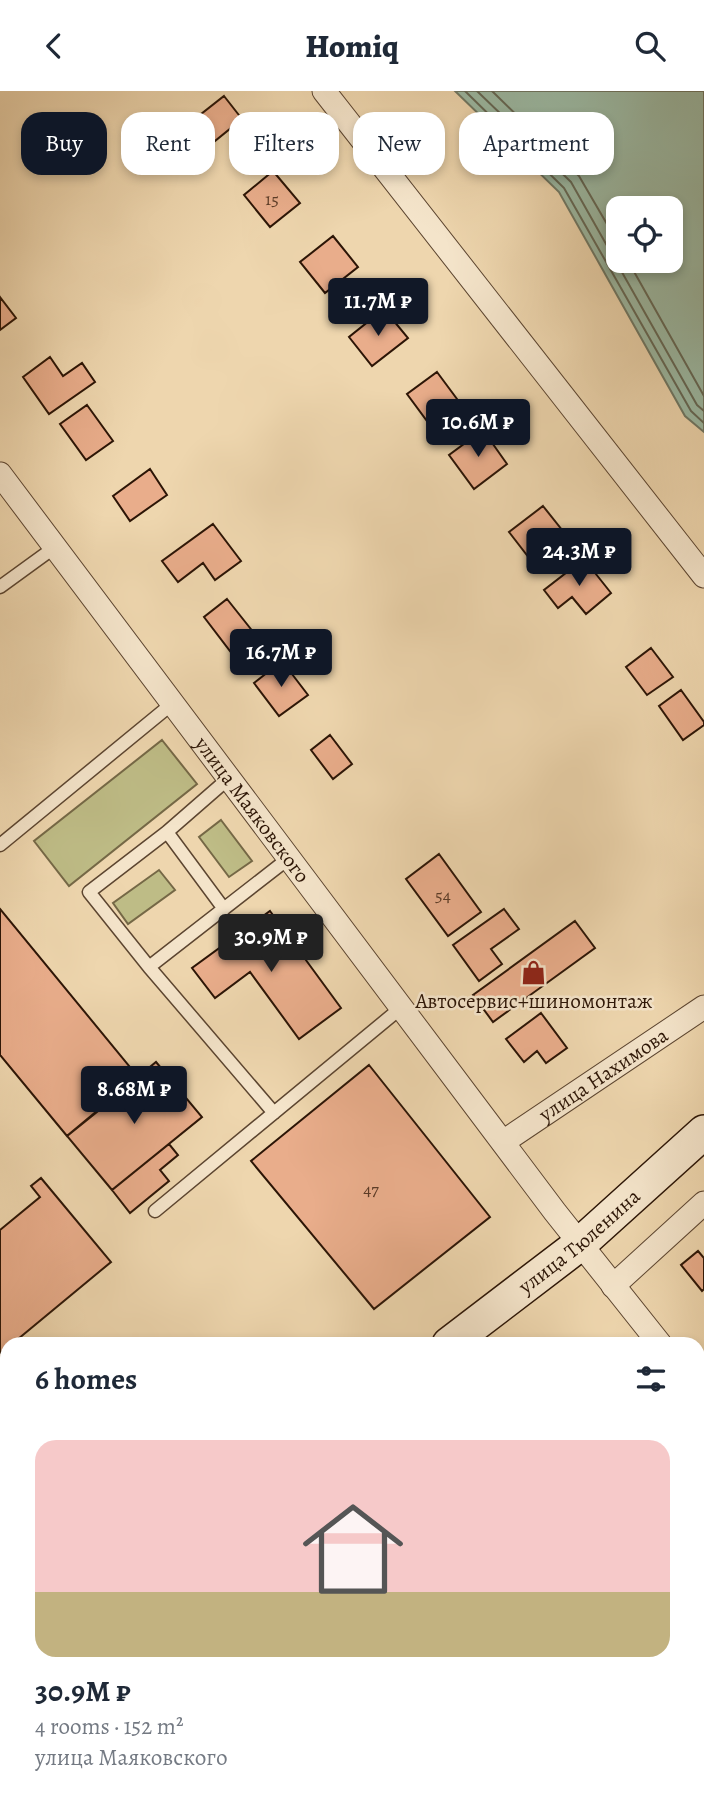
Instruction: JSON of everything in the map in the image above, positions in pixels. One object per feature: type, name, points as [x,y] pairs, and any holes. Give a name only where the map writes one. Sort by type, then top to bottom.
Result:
[{"type":"main road","name":"улица Тюленина","points":[[458,1337],[580,1244],[704,1132]]},
{"type":"street","points":[[324,91],[704,576]]},
{"type":"street","name":"улица Маяковского","points":[[0,474],[580,1244],[654,1337]]},
{"type":"street","name":"улица Нахимова","points":[[503,1142],[704,1007]]},
{"type":"street","points":[[613,1286],[704,1203]]},
{"type":"lane","points":[[0,587],[55,547]]},
{"type":"lane","points":[[0,845],[173,703]]},
{"type":"lane","points":[[229,778],[167,832],[89,892],[149,967],[274,1113]]},
{"type":"lane","points":[[167,832],[223,909]]},
{"type":"lane","points":[[149,967],[289,858]]},
{"type":"lane","points":[[155,1211],[402,1007]]},
{"type":"shaded area","points":[[162,740],[197,784],[69,886],[34,841]]},
{"type":"shaded area","points":[[221,820],[252,861],[229,877],[199,837]]},
{"type":"shaded area","points":[[159,870],[175,890],[128,924],[113,903]]},
{"type":"water","points":[[455,91],[704,91],[704,432],[685,416],[559,192],[541,175],[614,175],[614,112],[477,112]]},
{"type":"building","points":[[224,96],[237,112],[229,112],[229,130],[215,141],[215,112],[204,112]]},
{"type":"building","points":[[268,175],[276,175],[300,203],[270,227],[244,195]]},
{"type":"building","points":[[333,236],[358,267],[325,293],[300,262]]},
{"type":"building","points":[[0,297],[16,318],[0,330]]},
{"type":"building","points":[[384,309],[408,338],[372,366],[349,337]]},
{"type":"building","points":[[50,357],[63,376],[82,363],[95,382],[49,414],[23,377]]},
{"type":"building","points":[[437,372],[457,399],[427,421],[407,394]]},
{"type":"building","points":[[87,405],[113,441],[86,460],[60,424]]},
{"type":"building","points":[[483,430],[507,464],[474,489],[449,455]]},
{"type":"building","points":[[150,469],[167,495],[130,521],[113,496]]},
{"type":"building","points":[[543,506],[574,545],[540,572],[509,532]]},
{"type":"building","points":[[213,524],[241,561],[215,580],[203,563],[178,582],[162,561]]},
{"type":"building","points":[[584,559],[611,593],[586,614],[572,597],[558,608],[544,590]]},
{"type":"building","points":[[227,599],[254,633],[230,651],[204,617]]},
{"type":"building","points":[[651,648],[673,677],[647,695],[626,667]]},
{"type":"building","points":[[282,661],[308,695],[279,716],[254,683]]},
{"type":"building","points":[[681,690],[704,722],[704,725],[683,740],[659,706]]},
{"type":"building","points":[[330,735],[352,764],[333,779],[311,750]]},
{"type":"building","points":[[439,854],[481,912],[448,936],[406,879]]},
{"type":"building","points":[[0,909],[139,1078],[67,1136],[0,1055]]},
{"type":"building","points":[[504,909],[519,929],[491,949],[502,964],[479,981],[453,945]]},
{"type":"building","points":[[270,911],[341,1008],[299,1039],[250,972],[215,998],[192,968]]},
{"type":"building","name":"Автосервис+шиномонтаж","points":[[575,921],[595,948],[493,1022],[473,995]]},
{"type":"building","points":[[541,1013],[567,1048],[546,1063],[537,1051],[524,1062],[506,1039]]},
{"type":"building","points":[[156,1062],[202,1117],[112,1190],[67,1136]]},
{"type":"building","points":[[369,1065],[490,1217],[374,1309],[251,1161]]},
{"type":"building","points":[[169,1144],[178,1155],[160,1170],[169,1181],[130,1213],[112,1190]]},
{"type":"building","points":[[41,1178],[111,1262],[20,1337],[0,1337],[0,1230],[40,1197],[31,1186]]},
{"type":"building","points":[[698,1251],[704,1258],[702,1291],[681,1265]]},
{"type":"place","name":"Автосервис+шиномонтаж","points":[[534,972]]}]
